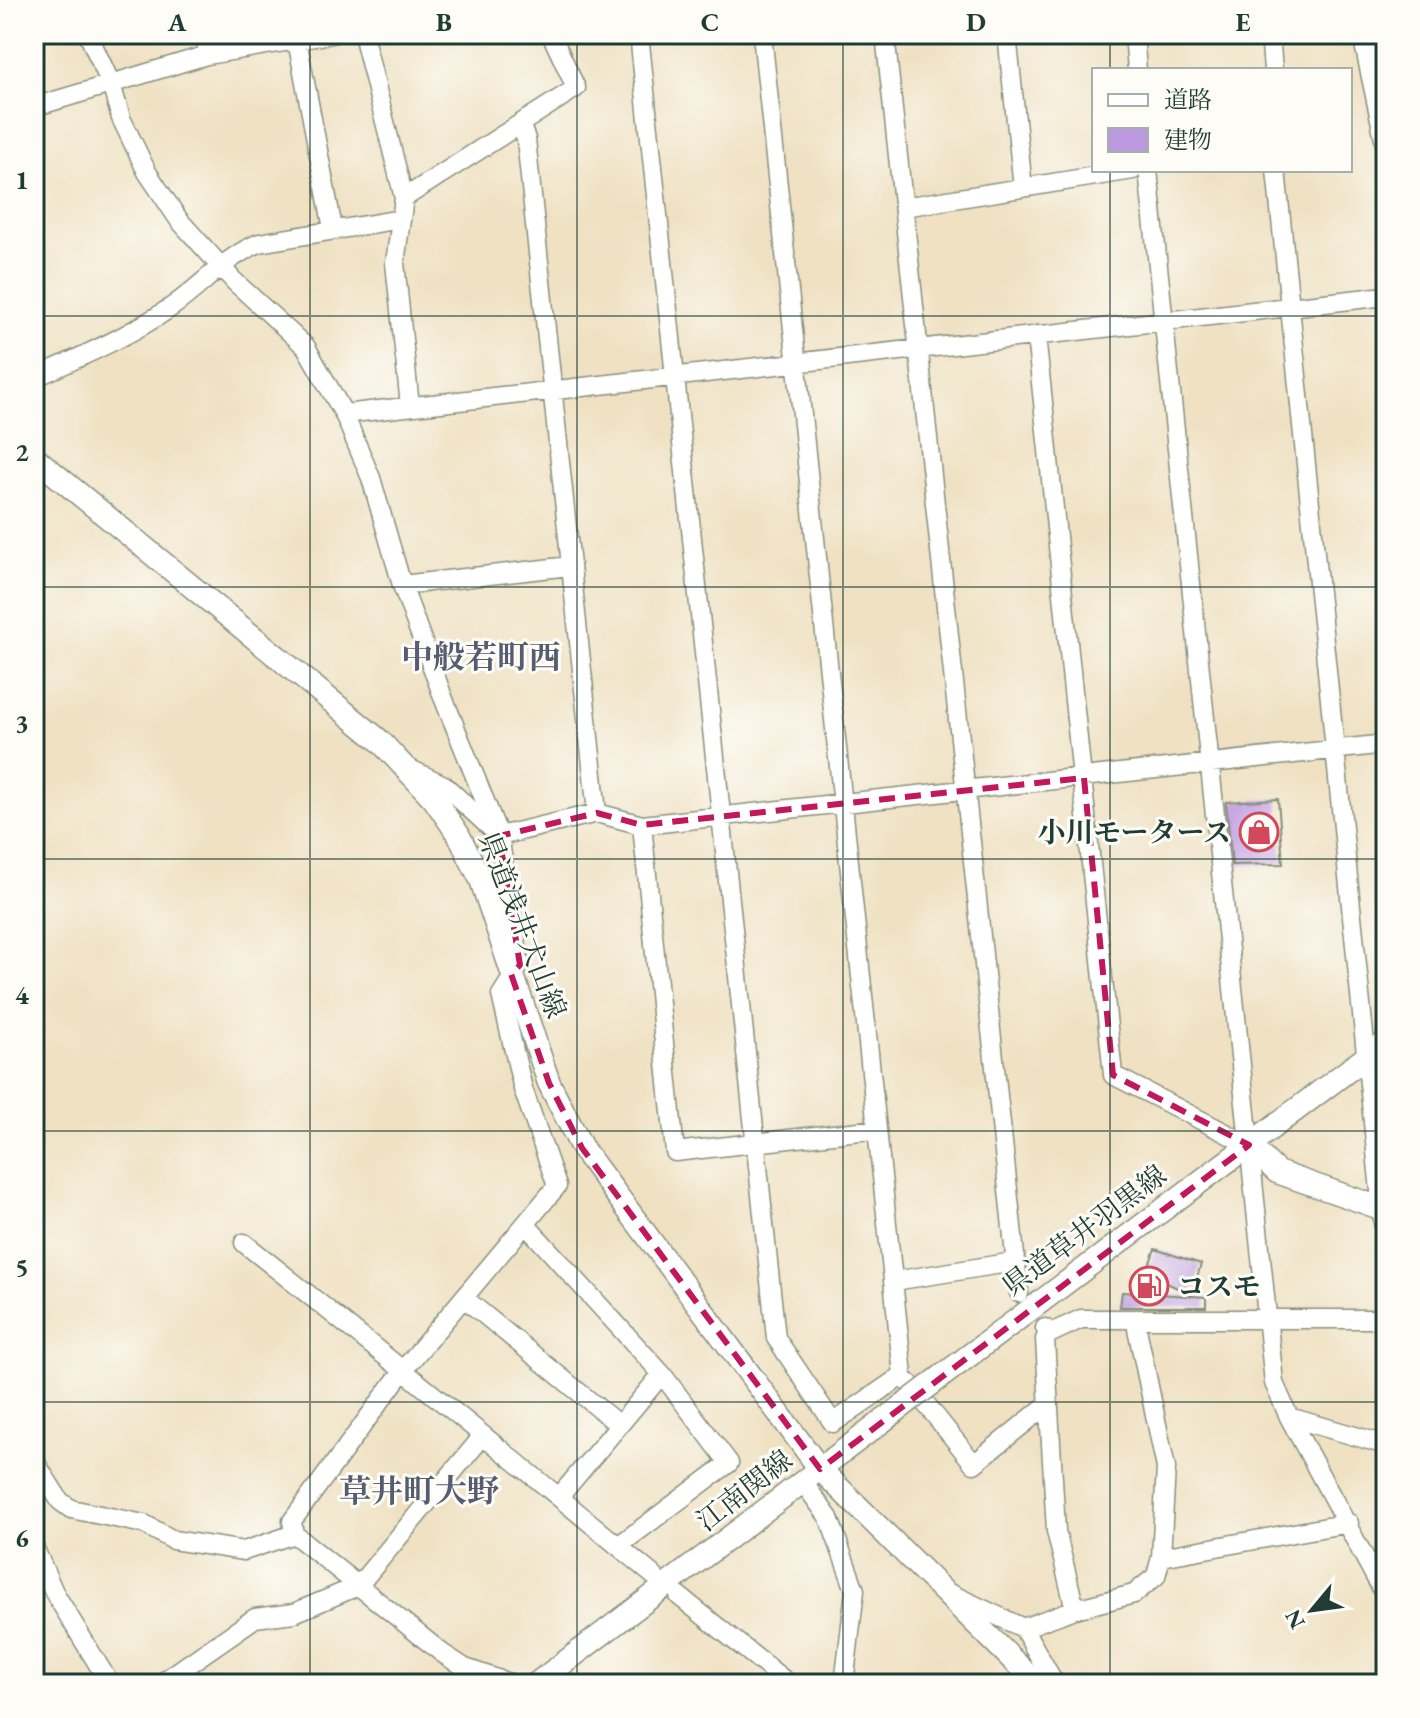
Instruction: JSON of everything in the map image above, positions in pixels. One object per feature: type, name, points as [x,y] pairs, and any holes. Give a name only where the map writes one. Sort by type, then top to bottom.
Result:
[{"type":"main road","name":"県道浅井犬山線","points":[[34,457],[408,768],[458,834],[481,880],[549,1083],[582,1148],[812,1475]]},
{"type":"main road","name":"県道草井羽黒線","points":[[812,1475],[1386,1042]]},
{"type":"main road","points":[[1249,1145],[1277,1172],[1384,1209]]},
{"type":"main road","name":"江南関線","points":[[540,1682],[812,1475],[943,1590],[1037,1684]]},
{"type":"street","points":[[88,34],[111,84],[121,118],[147,172],[179,220],[234,281],[306,347],[344,414],[371,478],[402,585],[443,697],[499,836],[520,965],[511,974],[501,995],[511,1049],[557,1186],[404,1369],[292,1521],[294,1534],[442,1653],[477,1673],[511,1683]]},
{"type":"street","points":[[207,34],[207,55]]},
{"type":"street","points":[[34,107],[207,55],[332,34]]},
{"type":"street","points":[[363,34],[404,198],[395,263],[410,406]]},
{"type":"street","points":[[404,198],[576,88],[551,34]]},
{"type":"street","points":[[639,34],[776,1338],[833,1423],[903,1375]]},
{"type":"street","points":[[762,34],[903,1375],[974,1464],[1048,1404]]},
{"type":"street","points":[[885,34],[1019,1293]]},
{"type":"street","points":[[1007,34],[1023,188]]},
{"type":"street","points":[[1134,34],[1137,68]]},
{"type":"street","points":[[1270,34],[1273,68]]},
{"type":"street","points":[[297,40],[333,229]]},
{"type":"street","points":[[1386,42],[1365,49],[1386,148]]},
{"type":"street","points":[[520,124],[526,139],[597,813]]},
{"type":"street","points":[[904,207],[1121,172]]},
{"type":"street","points":[[1148,172],[1274,1383],[1289,1417],[1349,1523],[1386,1597]]},
{"type":"street","points":[[1276,172],[1287,307],[1386,1250]]},
{"type":"street","points":[[34,378],[136,330],[174,306],[222,265],[259,243],[401,219]]},
{"type":"street","points":[[344,414],[553,387],[1386,296]]},
{"type":"street","points":[[1036,335],[1113,1075],[1249,1145]]},
{"type":"street","points":[[402,585],[570,566]]},
{"type":"street","points":[[499,836],[597,813],[642,825],[1386,744]]},
{"type":"street","points":[[408,768],[444,785],[499,836]]},
{"type":"street","points":[[642,825],[675,1152],[877,1129]]},
{"type":"street","points":[[526,1225],[662,1374],[729,1463],[618,1546]]},
{"type":"street","points":[[244,1243],[404,1369],[482,1437],[654,1576]]},
{"type":"street","points":[[894,1281],[1014,1262]]},
{"type":"street","points":[[464,1298],[619,1425]]},
{"type":"street","points":[[1075,1609],[1056,1531],[1047,1331],[1081,1319],[1386,1319]]},
{"type":"street","points":[[1023,1628],[1075,1609],[1134,1594],[1156,1576],[1161,1557],[1166,1468],[1135,1319]]},
{"type":"street","points":[[559,1497],[662,1374]]},
{"type":"street","points":[[1289,1417],[1386,1445]]},
{"type":"street","points":[[169,1684],[167,1679],[255,1618],[294,1613],[339,1598],[358,1586],[482,1437]]},
{"type":"street","points":[[34,1460],[60,1501],[71,1509],[144,1524],[173,1540],[244,1551],[294,1534]]},
{"type":"street","points":[[812,1475],[855,1590],[844,1684]]},
{"type":"street","points":[[1161,1557],[1349,1523]]},
{"type":"street","points":[[34,1547],[54,1592],[110,1684]]},
{"type":"street","points":[[943,1590],[1023,1628],[1055,1684]]},
{"type":"street","points":[[679,1596],[789,1684]]},
{"type":"highlighted area","points":[[1084,778],[1113,1075],[1249,1145],[820,1469],[582,1148],[549,1083],[511,974],[520,965],[499,836],[597,813],[642,825]]},
{"type":"building","points":[[1278,799],[1283,864],[1232,865],[1226,802]]},
{"type":"building","points":[[1155,1249],[1201,1264],[1192,1295],[1146,1273]]},
{"type":"building","points":[[1122,1292],[1206,1297],[1206,1307],[1120,1307]]},
{"type":"place","name":"小川モータース","points":[[1259,832]]},
{"type":"place","name":"コスモ","points":[[1149,1286]]},
{"type":"district","name":"中般若町西","points":[[481,657]]},
{"type":"district","name":"草井町大野","points":[[419,1491]]}]
